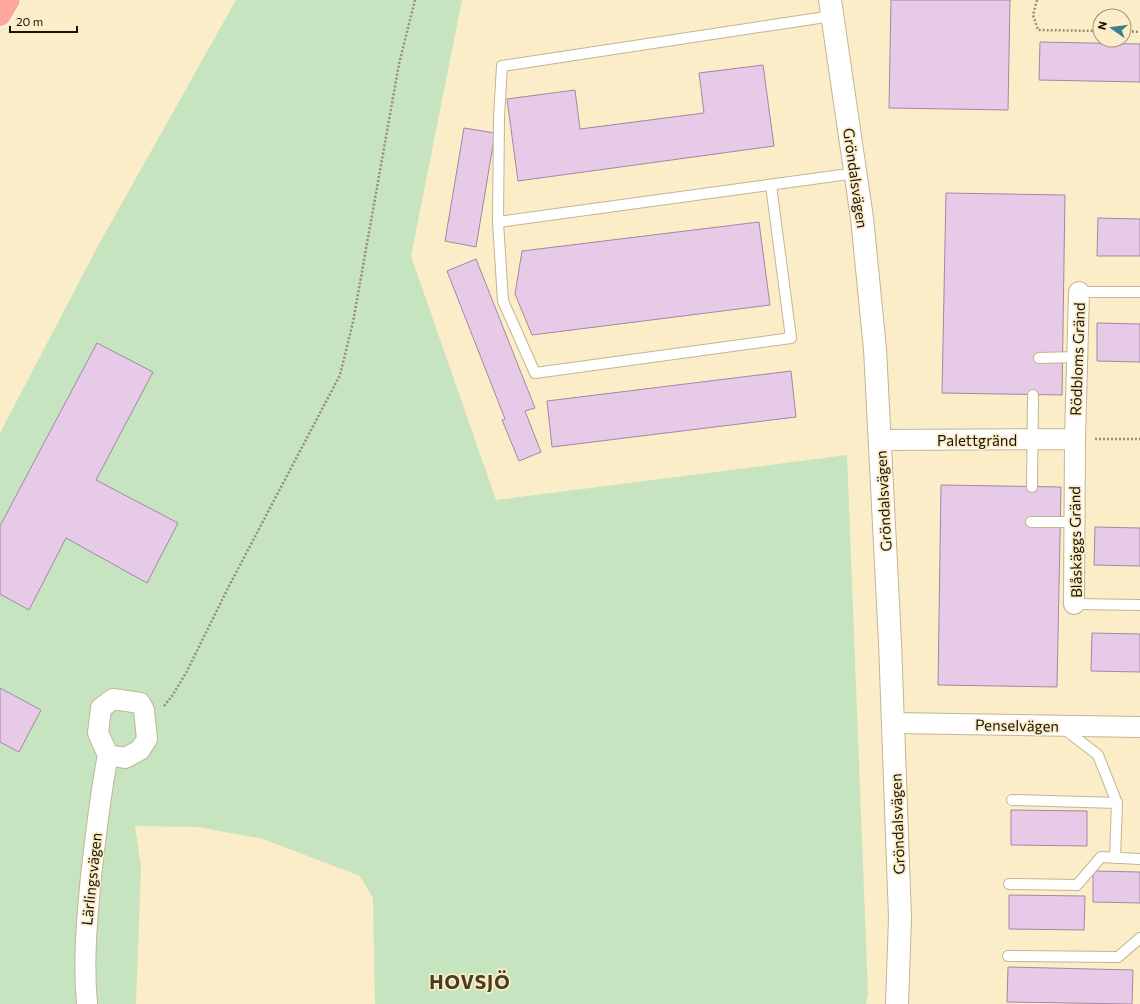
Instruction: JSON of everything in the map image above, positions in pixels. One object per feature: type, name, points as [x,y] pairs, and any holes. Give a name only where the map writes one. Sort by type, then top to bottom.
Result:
[{"type":"highway","points":[[0,15],[9,0]]},
{"type":"street","name":"Gröndalsvägen","points":[[831,8],[862,218],[875,349],[893,723],[900,918],[897,1004]]},
{"type":"street","name":"Rödbloms Gränd","points":[[1075,440],[1076,357],[1079,292]]},
{"type":"street","name":"Palettgränd","points":[[880,440],[1075,440]]},
{"type":"street","name":"Blåskäggs Gränd","points":[[1074,604],[1075,440]]},
{"type":"street","name":"Penselvägen","points":[[893,723],[1140,727]]},
{"type":"street","name":"Lärlingsvägen","points":[[87,1004],[84,976],[85,936],[101,794],[108,755]]},
{"type":"lane","points":[[771,185],[791,338],[535,374],[503,301],[498,222],[499,118],[502,66],[831,8]]},
{"type":"lane","points":[[498,222],[856,174]]},
{"type":"lane","name":"Rödbloms Gränd","points":[[1079,292],[1140,292]]},
{"type":"lane","points":[[1039,358],[1076,357]]},
{"type":"lane","points":[[1032,487],[1033,395]]},
{"type":"lane","points":[[1031,522],[1074,522]]},
{"type":"lane","name":"Blåskäggs Gränd","points":[[1074,604],[1140,605]]},
{"type":"lane","points":[[1060,726],[1098,755],[1116,803],[1115,858]]},
{"type":"lane","points":[[1012,800],[1116,803]]},
{"type":"lane","points":[[1009,884],[1077,885],[1101,857],[1140,859]]},
{"type":"lane","points":[[1008,956],[1118,957],[1140,938]]},
{"type":"path","points":[[163,707],[172,696],[186,673],[229,586],[340,375],[353,322],[399,64],[415,0]]},
{"type":"path","points":[[1037,0],[1033,15],[1038,30],[1092,31]]},
{"type":"path","points":[[1075,440],[1140,439]]},
{"type":"green space","points":[[236,0],[462,0],[411,256],[496,500],[847,455],[868,994],[866,1004],[375,1004],[373,898],[360,876],[263,839],[198,827],[135,826],[141,868],[136,1004],[0,1004],[0,433],[99,244]]},
{"type":"building","points":[[891,0],[1010,0],[1008,110],[889,108]]},
{"type":"building","points":[[1040,42],[1092,43],[1092,48],[1132,48],[1132,44],[1140,44],[1140,82],[1039,80]]},
{"type":"building","points":[[763,65],[774,146],[518,181],[507,99],[575,90],[580,129],[704,113],[699,73]]},
{"type":"building","points":[[464,128],[495,133],[476,247],[445,241]]},
{"type":"building","points":[[946,193],[1065,195],[1062,395],[942,393]]},
{"type":"building","points":[[1098,218],[1140,219],[1140,256],[1097,256]]},
{"type":"building","points":[[759,222],[770,305],[532,335],[515,294],[522,251]]},
{"type":"building","points":[[476,259],[535,408],[525,411],[541,452],[519,461],[502,420],[505,419],[447,271]]},
{"type":"building","points":[[1097,323],[1140,324],[1140,362],[1097,361]]},
{"type":"building","points":[[97,343],[153,372],[96,480],[178,523],[147,583],[66,538],[29,610],[0,594],[0,526]]},
{"type":"building","points":[[791,371],[796,417],[552,447],[547,401]]},
{"type":"building","points":[[941,485],[1061,487],[1057,687],[938,685]]},
{"type":"building","points":[[1095,527],[1140,528],[1140,566],[1094,565]]},
{"type":"building","points":[[1092,633],[1140,634],[1140,672],[1091,671]]},
{"type":"building","points":[[0,688],[41,710],[19,752],[0,742]]},
{"type":"building","points":[[1011,810],[1087,811],[1087,846],[1011,845]]},
{"type":"building","points":[[1093,871],[1140,872],[1140,903],[1093,902]]},
{"type":"building","points":[[1009,895],[1085,896],[1084,930],[1009,929]]},
{"type":"building","points":[[1008,967],[1133,970],[1132,1004],[1007,1002]]},
{"type":"district","name":"HOVSJÖ","points":[[470,981]]}]
